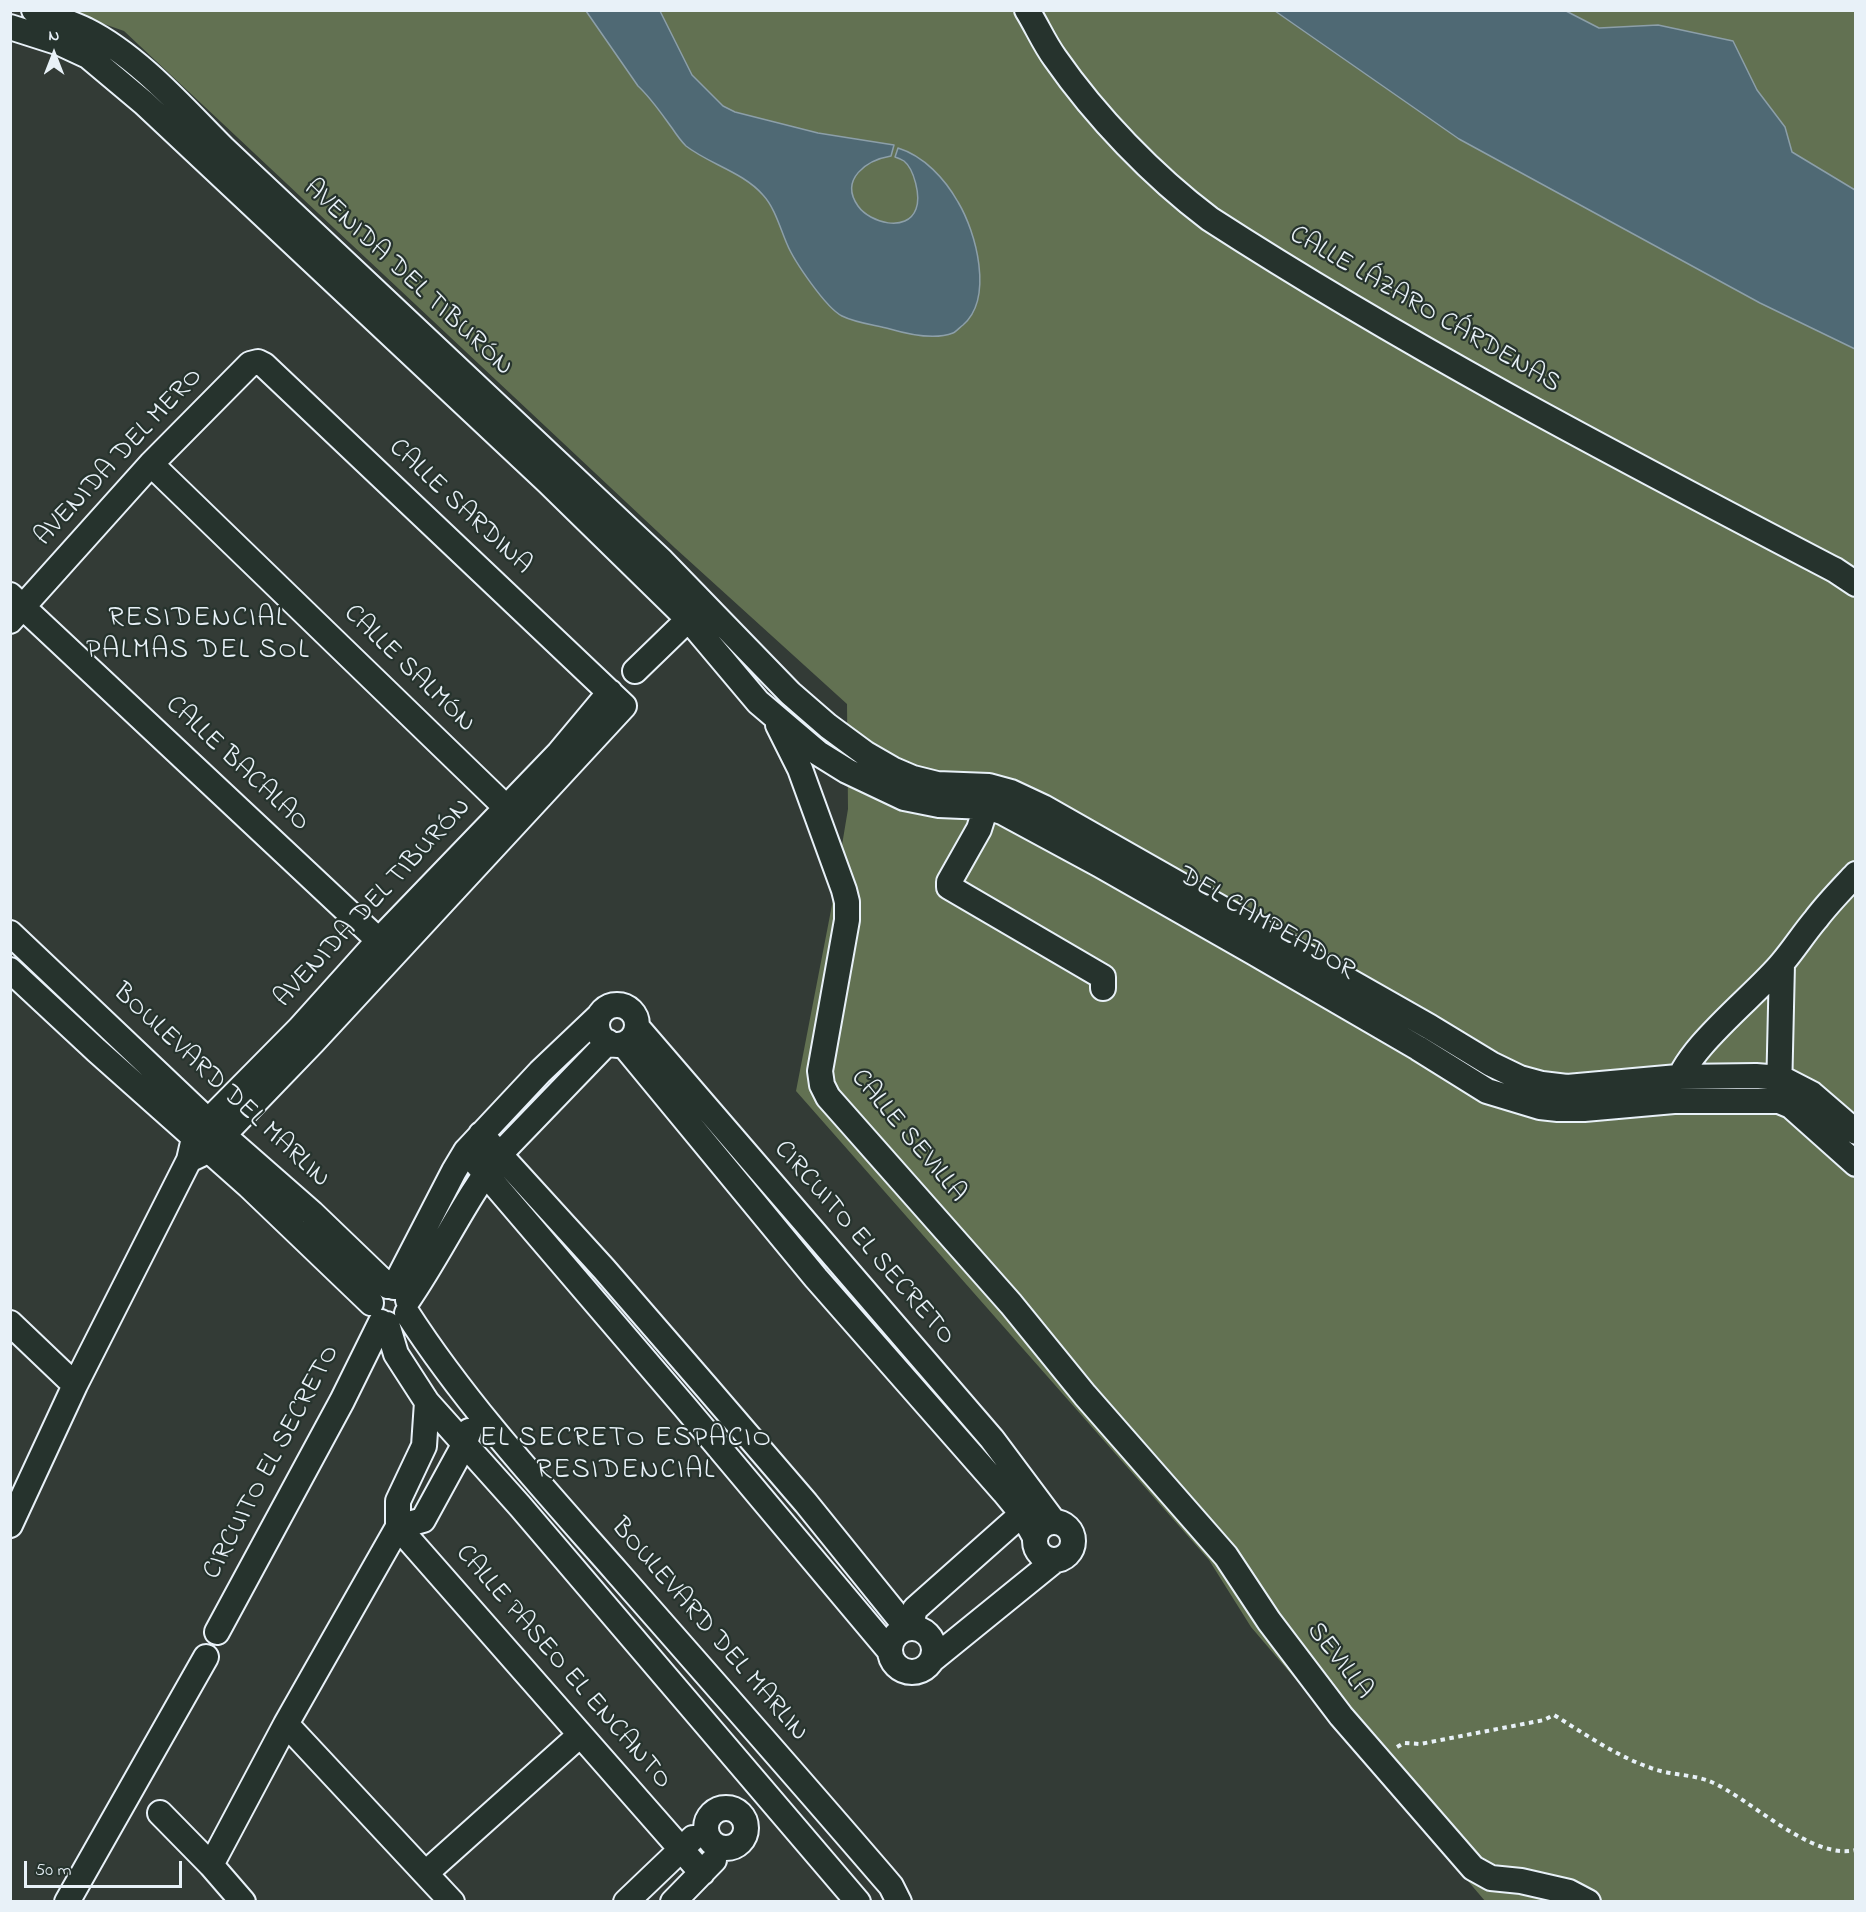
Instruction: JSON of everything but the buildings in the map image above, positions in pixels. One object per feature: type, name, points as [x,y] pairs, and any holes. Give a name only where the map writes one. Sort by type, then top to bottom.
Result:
[{"type":"street","name":"AVENIDA DEL TIBURÓN","points":[[34,10],[87,31],[132,62],[166,92],[216,156]]},
{"type":"street","name":"CALLE LÁZARO CÁRDENAS","points":[[1027,10],[1054,57],[1100,114],[1183,198],[1210,219],[1382,324],[1537,412],[1834,570],[1856,584]]},
{"type":"street","name":"AVENIDA DEL TIBURÓN","points":[[10,27],[60,43],[88,56],[144,103],[216,156],[447,373],[533,467],[696,612]]},
{"type":"street","name":"CALLE SARDINA","points":[[250,364],[258,362],[264,365],[617,699]]},
{"type":"street","name":"AVENIDA DEL MERO","points":[[15,608],[151,464],[250,364]]},
{"type":"street","name":"CALLE SALMÓN","points":[[151,464],[513,813]]},
{"type":"street","name":"CALLE BACALAO","points":[[15,608],[386,947]]},
{"type":"street","points":[[635,670],[696,612]]},
{"type":"street","name":"DEL CAMPEADOR","points":[[696,612],[828,726],[892,770],[937,784],[989,786],[1011,792],[1074,824],[1161,886],[1487,1091],[1540,1107],[1584,1110],[1780,1089],[1795,1084],[1812,1094],[1856,1132]]},
{"type":"street","name":"DEL CAMPEADOR","points":[[696,612],[758,702],[772,716],[818,753],[858,776],[904,798],[939,805],[986,807],[1002,812],[1042,833],[1161,886],[1430,1027],[1491,1064],[1520,1078],[1567,1087],[1678,1077],[1756,1076],[1780,1089],[1791,1106],[1856,1164]]},
{"type":"street","points":[[772,716],[774,706],[790,693]]},
{"type":"street","name":"AVENIDA DEL TIBURÓN","points":[[10,1525],[75,1385],[205,1141],[617,699]]},
{"type":"street","name":"CALLE SEVILLA","points":[[772,716],[800,769],[847,902],[847,920],[820,1071],[822,1085],[828,1097],[1011,1304],[1085,1395]]},
{"type":"street","points":[[800,769],[818,753],[828,726]]},
{"type":"street","points":[[986,807],[979,828],[949,882],[949,887],[1103,977],[1103,987]]},
{"type":"street","points":[[1674,1101],[1678,1077],[1700,1048],[1742,1002],[1782,964],[1816,918],[1856,874]]},
{"type":"street","name":"BOULEVARD DEL MARLIN","points":[[10,933],[205,1141]]},
{"type":"street","points":[[1780,1089],[1782,964]]},
{"type":"street","name":"BOULEVARD DEL MARLIN","points":[[10,970],[205,1141],[305,1223],[391,1305],[437,1357],[514,1454],[891,1886],[898,1901]]},
{"type":"street","points":[[611,1006],[626,1007],[632,1012],[622,1038],[602,1038],[598,1031],[599,1016],[611,1006]]},
{"type":"street","name":"CIRCUITO EL SECRETO","points":[[217,1632],[342,1401],[473,1143],[540,1072],[599,1016]]},
{"type":"street","points":[[1418,1048],[1430,1027]]},
{"type":"street","name":"CIRCUITO EL SECRETO","points":[[391,1305],[432,1264],[486,1173],[500,1154],[622,1038]]},
{"type":"street","name":"CIRCUITO EL SECRETO","points":[[622,1038],[837,1260],[992,1439],[1039,1513],[1035,1546],[1039,1553],[1054,1561]]},
{"type":"street","name":"CIRCUITO EL SECRETO","points":[[622,1038],[816,1278],[1039,1513]]},
{"type":"street","points":[[473,1143],[500,1154],[708,1389],[909,1628]]},
{"type":"street","points":[[473,1143],[486,1173],[890,1650]]},
{"type":"street","points":[[816,1278],[837,1260]]},
{"type":"street","name":"BOULEVARD DEL MARLIN","points":[[391,1305],[396,1354],[427,1402],[520,1506],[760,1790],[858,1902]]},
{"type":"street","points":[[10,1323],[75,1385]]},
{"type":"street","points":[[685,1407],[708,1389]]},
{"type":"street","name":"SEVILLA","points":[[1085,1395],[1226,1556],[1269,1622],[1341,1716],[1473,1868],[1491,1878],[1521,1881],[1569,1892],[1588,1902]]},
{"type":"street","points":[[398,1527],[423,1520],[464,1445],[470,1428],[471,1400]]},
{"type":"street","points":[[211,1865],[286,1724],[398,1527],[398,1501],[424,1446],[427,1402]]},
{"type":"street","points":[[909,1628],[915,1608],[1039,1513],[1069,1530],[1073,1537],[1073,1546],[1069,1553],[1054,1561],[932,1660],[926,1668],[917,1672],[907,1672],[898,1668],[892,1660],[890,1650],[892,1641],[898,1633],[909,1628],[919,1629],[928,1634],[933,1642],[935,1651],[932,1660]]},
{"type":"street","name":"CALLE PASEO EL ENCANTO","points":[[398,1527],[702,1873]]},
{"type":"street","points":[[67,1902],[206,1657]]},
{"type":"street","points":[[286,1724],[427,1872],[452,1902]]},
{"type":"street","points":[[427,1872],[580,1735]]},
{"type":"street","points":[[760,1790],[789,1768]]},
{"type":"street","points":[[673,1902],[724,1849],[739,1844],[744,1838],[747,1830],[746,1822],[736,1810],[720,1809],[708,1819],[707,1834],[711,1841],[724,1849]]},
{"type":"street","points":[[160,1813],[211,1865],[243,1902]]},
{"type":"street","points":[[626,1902],[706,1827]]},
{"type":"path","points":[[1381,1761],[1392,1749],[1404,1743],[1420,1744],[1544,1720],[1554,1715],[1633,1762],[1654,1770],[1708,1781],[1731,1792],[1764,1815],[1818,1846],[1840,1851],[1856,1850]]},
{"type":"green space","points":[[67,11],[1855,11],[1855,1901],[1485,1901],[1251,1627],[1209,1560],[796,1091],[848,809],[847,704],[675,548],[124,31]]},
{"type":"water","points":[[586,11],[660,11],[692,75],[723,106],[735,112],[818,133],[894,145],[891,156],[873,162],[858,172],[852,187],[858,206],[879,221],[897,223],[905,221],[916,209],[918,197],[916,183],[908,165],[895,157],[898,148],[917,157],[933,169],[958,202],[976,247],[980,282],[978,299],[963,325],[946,335],[921,336],[853,320],[835,311],[819,294],[796,261],[774,212],[763,195],[746,180],[686,146],[638,86]]},
{"type":"water","points":[[1275,11],[1566,11],[1599,28],[1658,25],[1733,41],[1757,90],[1785,127],[1792,152],[1855,190],[1855,349],[1760,303],[1459,139]]},
{"type":"district","name":"RESIDENCIAL PALMAS DEL SOL","points":[[198,636]]},
{"type":"district","name":"EL SECRETO ESPACIO RESIDENCIAL","points":[[626,1456]]}]
